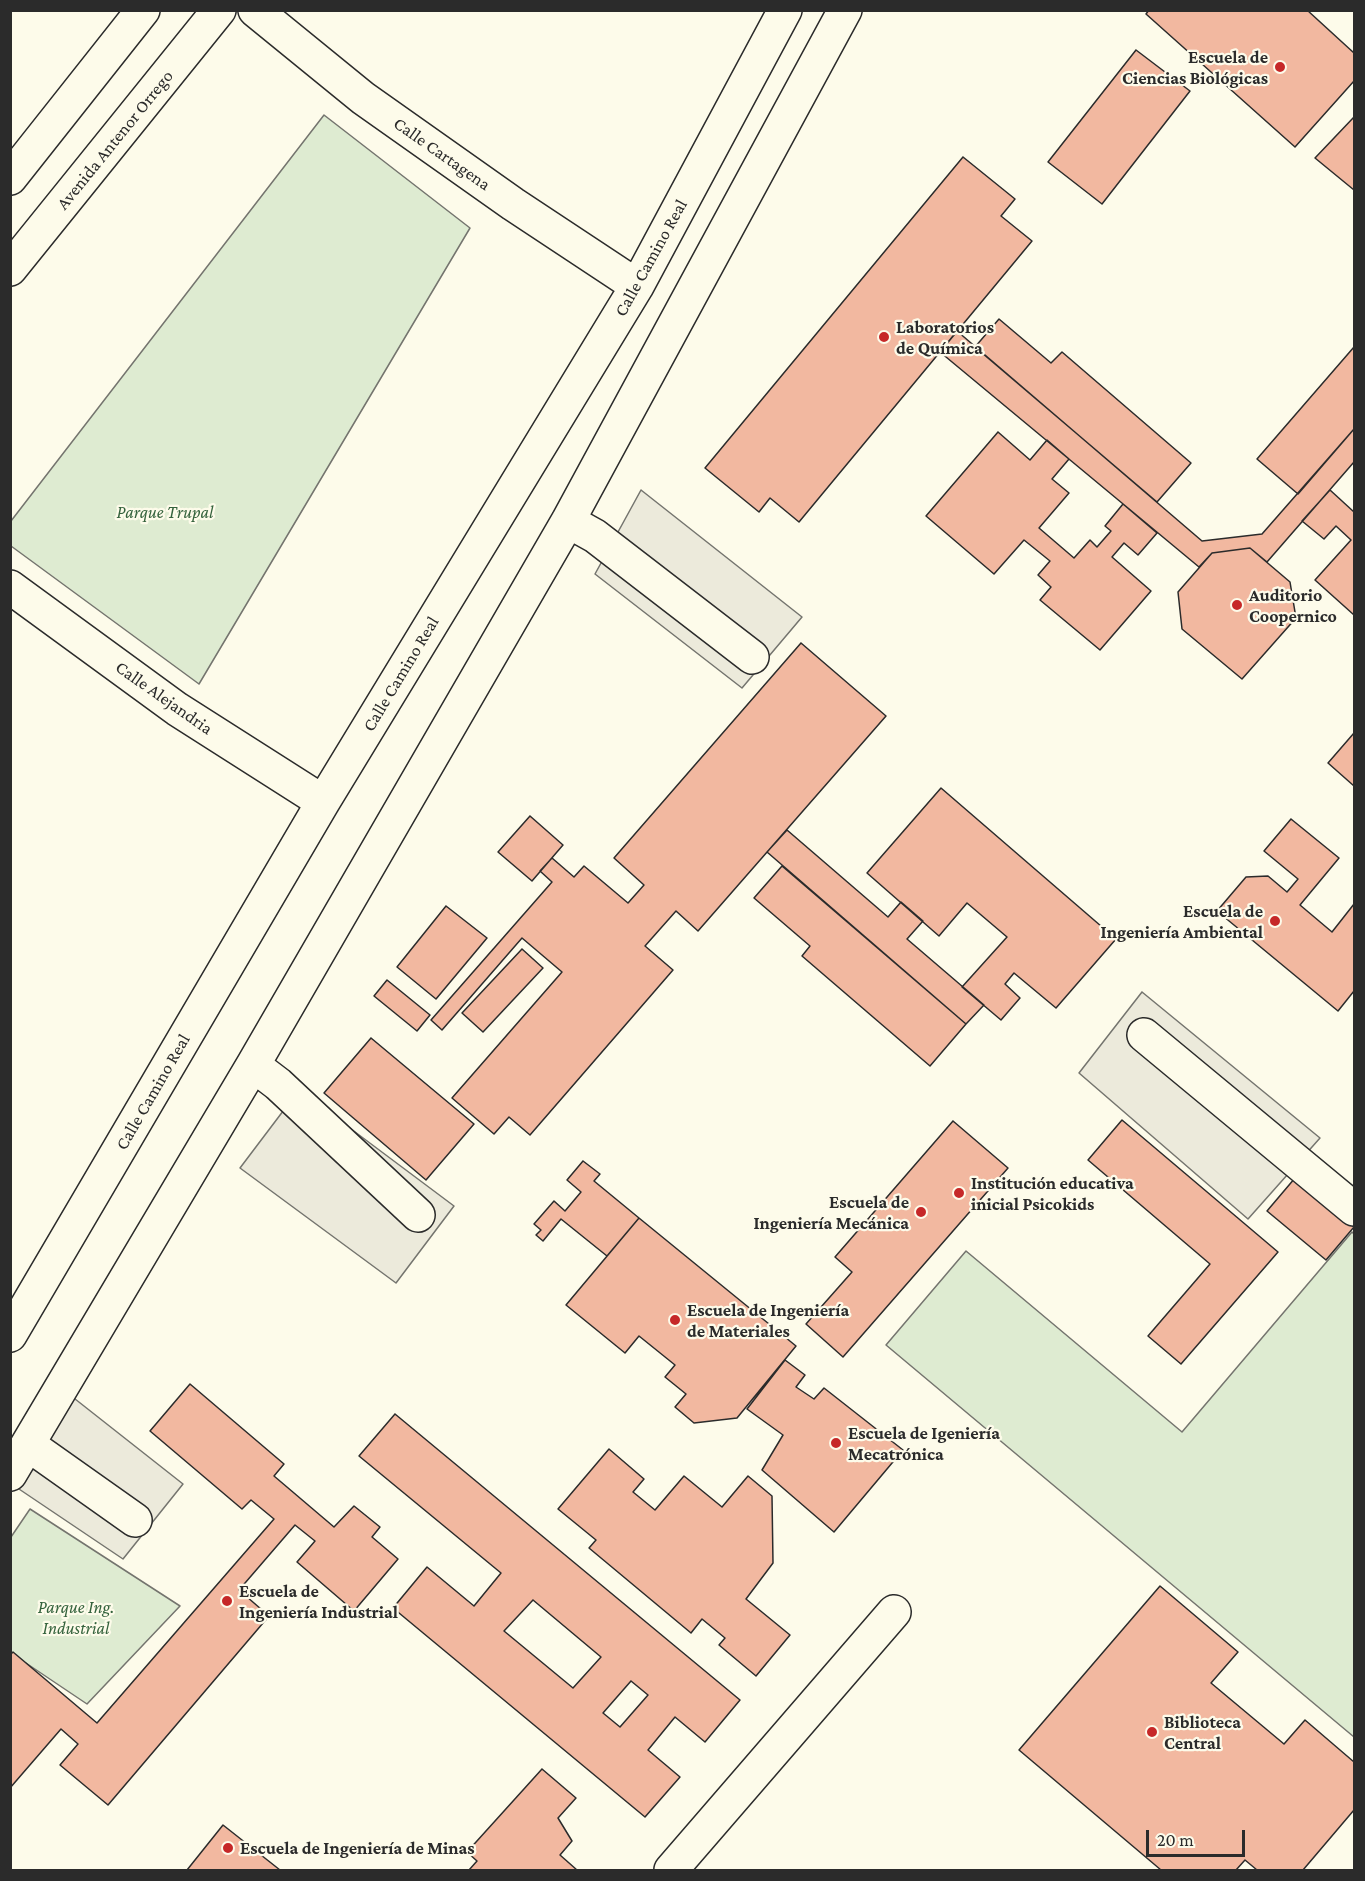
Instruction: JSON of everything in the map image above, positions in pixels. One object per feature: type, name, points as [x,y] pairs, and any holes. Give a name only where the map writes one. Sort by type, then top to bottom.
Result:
[{"type":"street","points":[[10,178],[143,10]]},
{"type":"street","name":"Avenida Antenor Orrego","points":[[10,269],[219,10]]},
{"type":"street","name":"Calle Cartagena","points":[[255,10],[363,98],[513,204],[637,286]]},
{"type":"street","name":"Calle Camino Real","points":[[10,1335],[323,802],[637,286],[785,10]]},
{"type":"street","points":[[10,1474],[253,1065],[568,521],[844,10]]},
{"type":"street","points":[[568,521],[595,536],[752,657]]},
{"type":"street","name":"Calle Alejandria","points":[[10,586],[177,709],[323,802]]},
{"type":"street","points":[[1144,1035],[1354,1209]]},
{"type":"street","points":[[253,1065],[278,1084],[418,1215]]},
{"type":"street","points":[[28,1445],[135,1520]]},
{"type":"street","points":[[671,1870],[894,1612]]},
{"type":"green space","name":"Parque Trupal","points":[[324,115],[470,228],[199,684],[11,546],[11,521]]},
{"type":"green space","points":[[1352,1232],[1354,1234],[1354,1737],[886,1345],[966,1251],[1182,1432]]},
{"type":"green space","name":"Parque Ing. Industrial","points":[[30,1509],[180,1606],[87,1704],[11,1653],[11,1537]]},
{"type":"shaded area","points":[[641,490],[802,617],[742,688],[595,574]]},
{"type":"shaded area","points":[[1142,992],[1320,1138],[1248,1219],[1079,1073]]},
{"type":"shaded area","points":[[299,1090],[454,1206],[396,1283],[240,1168]]},
{"type":"shaded area","points":[[70,1395],[183,1484],[123,1559],[13,1485]]},
{"type":"building","name":"Escuela de Ciencias Biológicas","points":[[1149,10],[1307,10],[1354,53],[1354,81],[1295,147],[1146,14]]},
{"type":"building","points":[[1136,50],[1190,91],[1102,204],[1048,162]]},
{"type":"building","points":[[1354,117],[1354,190],[1315,158]]},
{"type":"building","name":"Laboratorios de Química","points":[[963,157],[1015,199],[1001,216],[1032,241],[799,522],[770,498],[759,512],[705,468]]},
{"type":"building","points":[[999,319],[1051,363],[1062,352],[1191,463],[1157,502],[975,347]]},
{"type":"building","points":[[957,331],[1202,541],[1262,534],[1354,429],[1354,462],[1267,562],[1250,548],[1212,553],[1199,567],[940,352]]},
{"type":"building","points":[[1354,347],[1354,429],[1298,494],[1257,459]]},
{"type":"building","points":[[998,432],[1030,460],[1047,440],[1069,459],[1052,479],[1069,493],[1039,528],[1074,558],[1090,540],[1097,547],[1111,531],[1105,526],[1123,504],[1157,533],[1138,555],[1124,543],[1112,557],[1151,591],[1100,650],[1040,600],[1051,587],[1038,575],[1050,561],[1024,540],[994,574],[926,516]]},
{"type":"building","points":[[1330,490],[1354,512],[1354,615],[1315,580],[1351,540],[1336,526],[1324,539],[1302,521]]},
{"type":"building","name":"Auditorio Coopernico","points":[[1250,548],[1290,582],[1296,618],[1242,679],[1182,629],[1178,592],[1212,553]]},
{"type":"building","points":[[801,643],[886,716],[698,931],[676,911],[645,946],[673,970],[530,1135],[509,1117],[494,1134],[452,1098],[562,972],[522,938],[442,1030],[431,1020],[552,882],[540,871],[552,858],[574,877],[584,866],[628,903],[644,885],[614,858]]},
{"type":"building","points":[[1354,733],[1354,786],[1328,763]]},
{"type":"building","points":[[941,788],[1116,939],[1056,1008],[1014,973],[1005,984],[1020,998],[1001,1020],[962,987],[1007,937],[967,903],[939,936],[867,873]]},
{"type":"building","points":[[530,816],[563,845],[532,881],[498,852]]},
{"type":"building","name":"Escuela de Ingeniería Ambiental","points":[[1291,819],[1339,858],[1300,905],[1332,932],[1354,904],[1354,991],[1338,1011],[1217,911],[1246,877],[1268,876],[1287,892],[1298,879],[1264,851]]},
{"type":"building","points":[[787,830],[888,917],[901,902],[923,921],[907,939],[984,1005],[966,1024],[767,852]]},
{"type":"building","points":[[782,866],[966,1024],[930,1066],[802,956],[810,946],[754,898]]},
{"type":"building","points":[[446,906],[487,938],[436,999],[397,967]]},
{"type":"building","points":[[522,949],[543,968],[483,1032],[462,1013]]},
{"type":"building","points":[[387,980],[430,1015],[417,1031],[374,996]]},
{"type":"building","points":[[371,1038],[474,1124],[426,1180],[324,1093]]},
{"type":"building","points":[[1122,1120],[1278,1252],[1181,1364],[1148,1336],[1210,1264],[1088,1160]]},
{"type":"building","name":"Escuela de Ingeniería Mecánica","points":[[953,1121],[1008,1168],[843,1357],[806,1324],[852,1272],[835,1257]]},
{"type":"building","points":[[583,1161],[600,1174],[594,1181],[639,1218],[607,1256],[561,1219],[543,1241],[536,1235],[541,1230],[534,1224],[554,1201],[565,1211],[581,1192],[567,1180]]},
{"type":"building","points":[[1295,1178],[1354,1227],[1326,1260],[1267,1211]]},
{"type":"building","name":"Escuela de Ingeniería de Materiales","points":[[639,1218],[796,1346],[737,1418],[694,1423],[675,1407],[686,1394],[665,1377],[675,1365],[639,1336],[625,1353],[566,1305]]},
{"type":"building","name":"Escuela de Igeniería Mecatrónica","points":[[785,1360],[805,1375],[796,1387],[814,1399],[824,1388],[903,1450],[834,1532],[762,1470],[783,1435],[747,1409]]},
{"type":"building","name":"Escuela de Ingeniería Industrial","points":[[190,1384],[284,1464],[274,1476],[334,1527],[354,1506],[380,1527],[372,1537],[398,1559],[354,1611],[297,1562],[315,1541],[295,1525],[239,1590],[269,1616],[108,1805],[60,1765],[78,1744],[61,1729],[10,1788],[10,1655],[13,1652],[97,1723],[274,1519],[251,1500],[242,1509],[150,1431]]},
{"type":"building","points":[[395,1414],[740,1700],[705,1742],[675,1717],[648,1750],[680,1777],[645,1817],[393,1608],[427,1567],[474,1606],[501,1573],[359,1456]],"holes":[[[533,1600],[601,1657],[573,1688],[504,1631]],[[631,1681],[648,1695],[620,1727],[603,1713]]]},
{"type":"building","points":[[609,1449],[644,1479],[633,1492],[655,1510],[684,1476],[722,1507],[748,1476],[772,1496],[773,1563],[746,1599],[790,1635],[756,1676],[719,1645],[725,1638],[702,1619],[691,1633],[589,1548],[596,1540],[558,1509]]},
{"type":"building","name":"Biblioteca Central","points":[[1160,1586],[1238,1652],[1211,1683],[1284,1744],[1305,1720],[1354,1762],[1354,1810],[1303,1870],[1257,1870],[1245,1860],[1236,1870],[1161,1870],[1019,1750]]},
{"type":"building","points":[[542,1769],[576,1798],[558,1818],[572,1841],[560,1855],[577,1870],[469,1870],[477,1861],[467,1852]]},
{"type":"building","name":"Escuela de Ingeniería de Minas","points":[[223,1825],[280,1870],[187,1870]]},
{"type":"place","name":"Escuela de Ciencias Biológicas","points":[[1280,67]]},
{"type":"place","name":"Laboratorios de Química","points":[[884,337]]},
{"type":"place","name":"Auditorio Coopernico","points":[[1237,605]]},
{"type":"place","name":"Escuela de Ingeniería Ambiental","points":[[1275,921]]},
{"type":"place","name":"Institución educativa inicial Psicokids","points":[[959,1193]]},
{"type":"place","name":"Escuela de Ingeniería Mecánica","points":[[921,1212]]},
{"type":"place","name":"Escuela de Ingeniería de Materiales","points":[[675,1320]]},
{"type":"place","name":"Escuela de Igeniería Mecatrónica","points":[[836,1443]]},
{"type":"place","name":"Escuela de Ingeniería Industrial","points":[[227,1601]]},
{"type":"place","name":"Biblioteca Central","points":[[1152,1732]]},
{"type":"place","name":"Escuela de Ingeniería de Minas","points":[[228,1848]]}]
